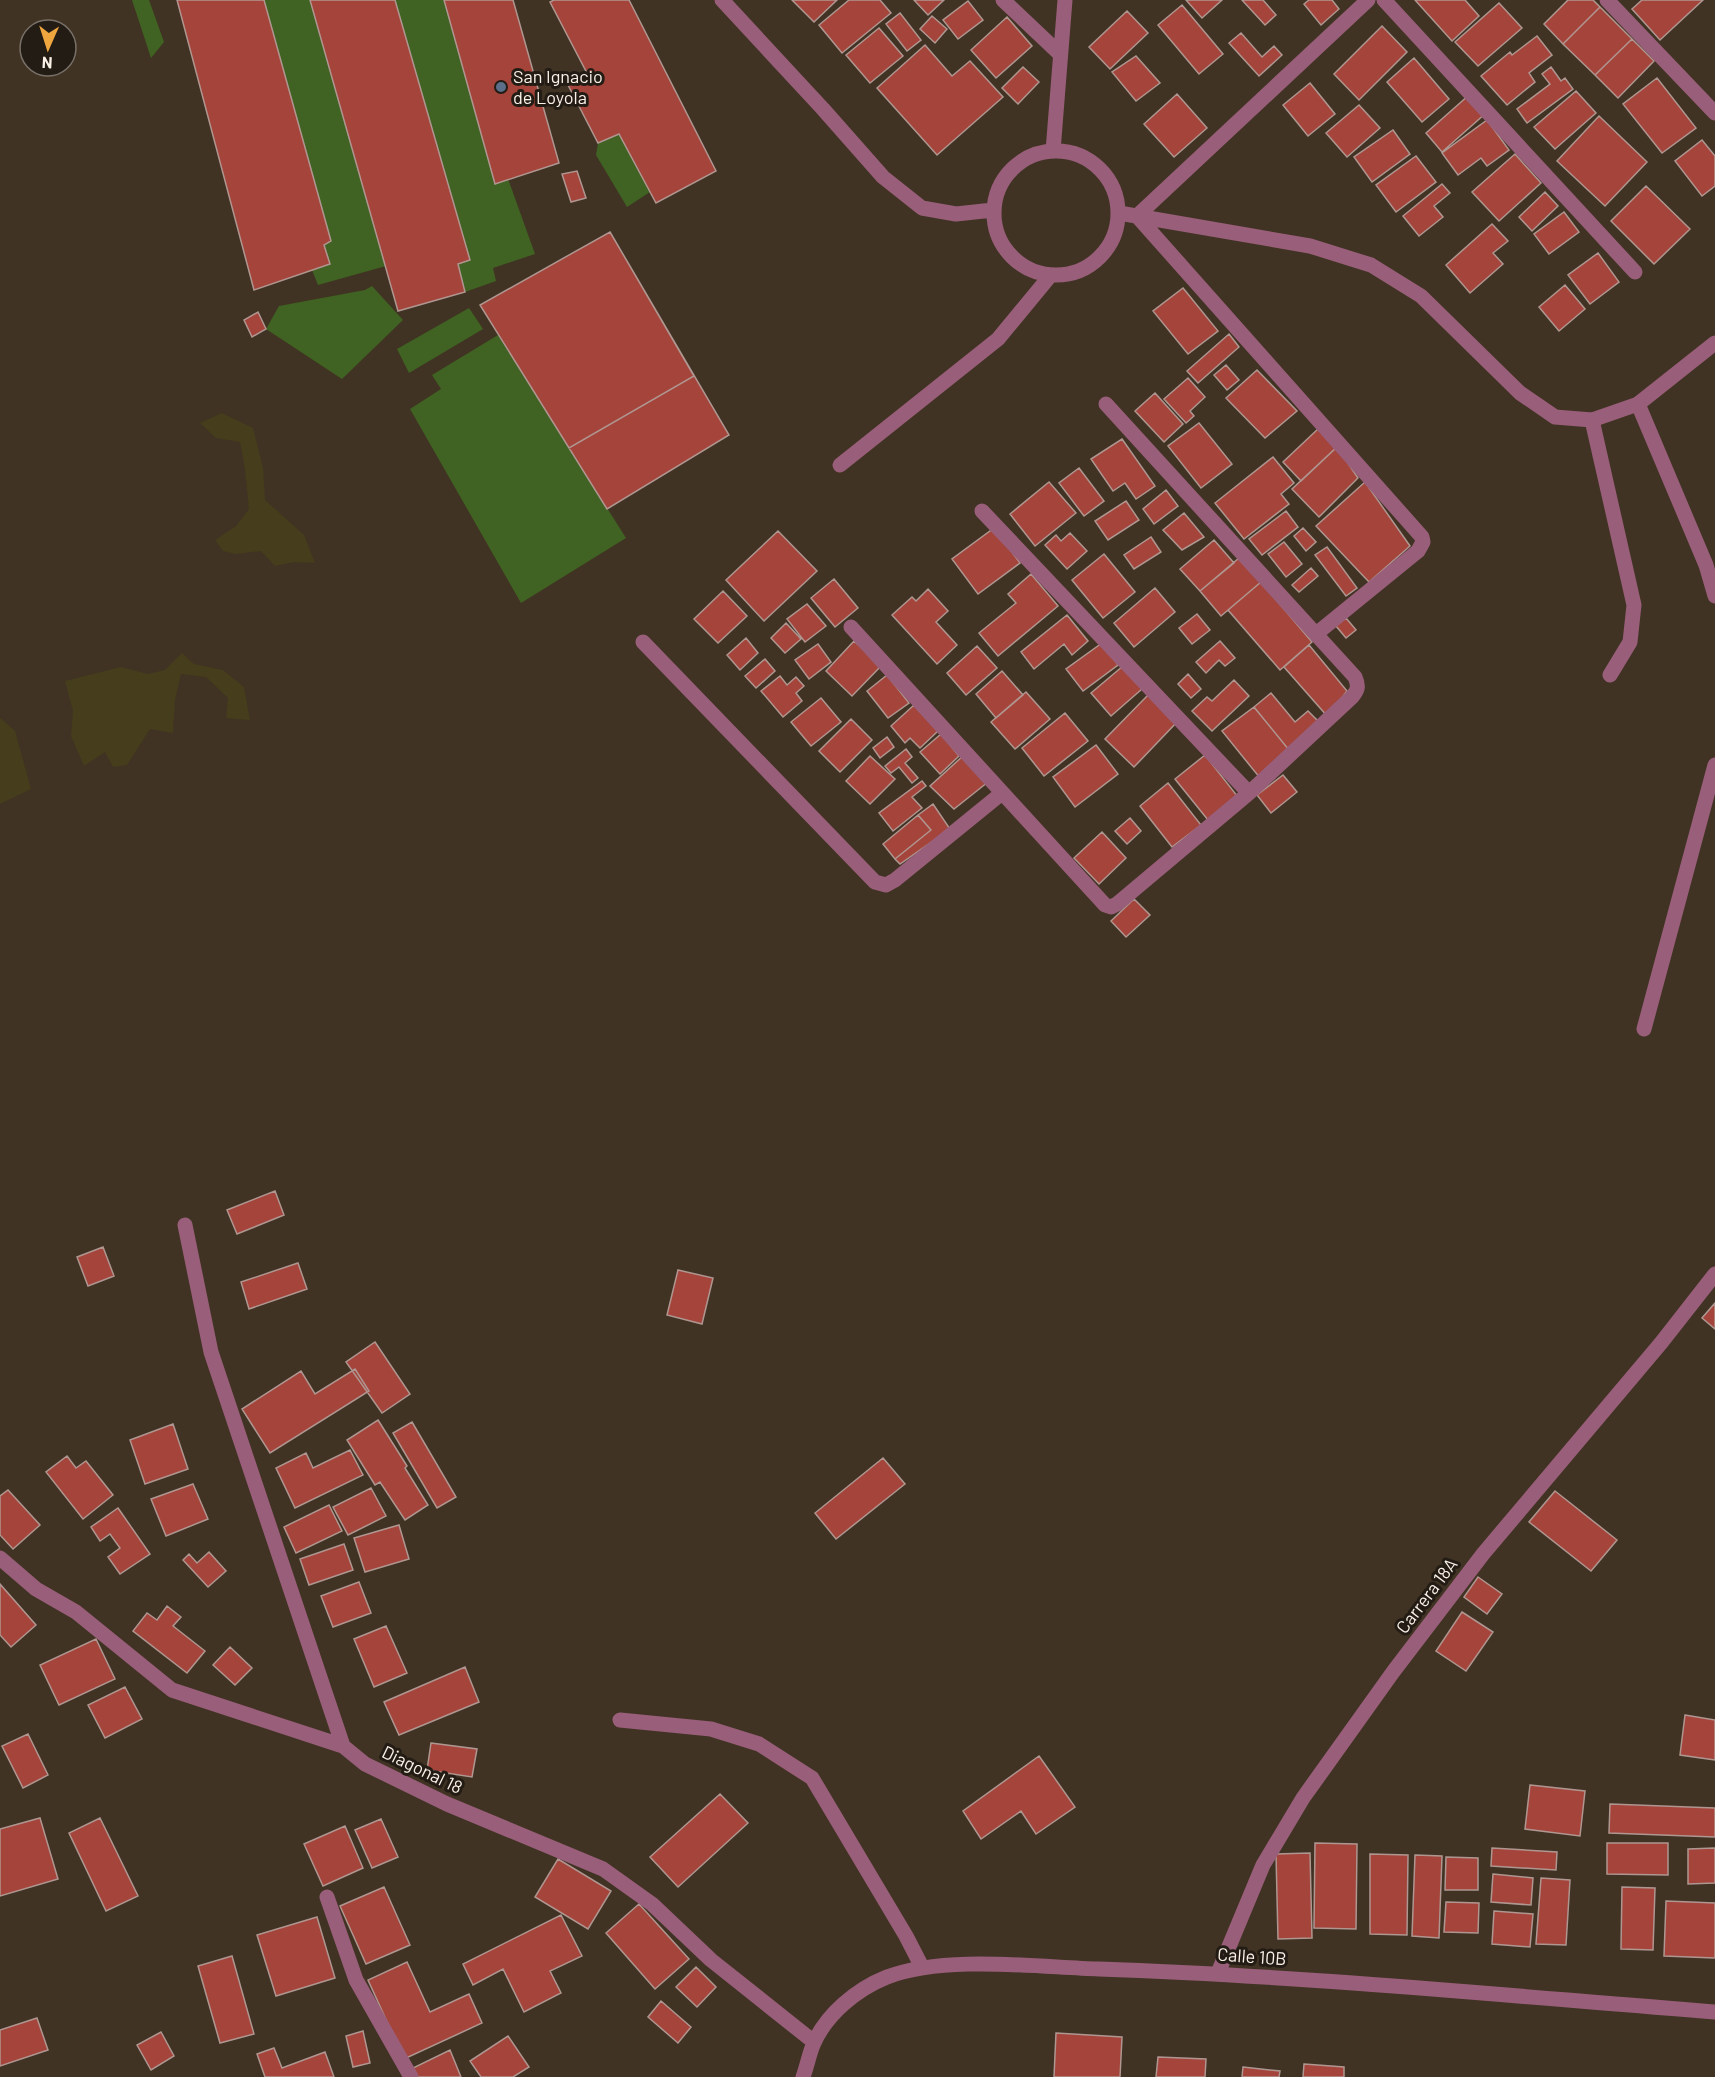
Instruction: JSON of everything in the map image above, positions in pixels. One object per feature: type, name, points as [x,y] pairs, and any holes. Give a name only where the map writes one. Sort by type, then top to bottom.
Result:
[{"type":"street","points":[[722,0],[883,177],[922,208],[956,214],[993,210]]},
{"type":"street","points":[[1003,0],[1060,54]]},
{"type":"street","points":[[1053,151],[1065,0]]},
{"type":"street","points":[[1137,216],[1368,0]]},
{"type":"street","points":[[1384,0],[1635,272]]},
{"type":"street","points":[[1607,0],[1715,113]]},
{"type":"street","points":[[1053,151],[1078,154],[1100,168],[1114,189],[1119,213],[1115,234],[1105,252],[1090,266],[1071,274],[1050,276],[1031,271],[1015,261],[1003,247],[995,229],[993,210],[996,192],[1005,176],[1018,162],[1035,154],[1053,151]]},
{"type":"street","points":[[1119,213],[1310,246],[1371,265],[1420,296],[1520,393],[1555,417],[1592,420],[1638,404],[1715,343]]},
{"type":"street","points":[[1137,216],[1422,537],[1423,542],[1418,551],[1316,634]]},
{"type":"street","points":[[840,465],[998,339],[1050,276]]},
{"type":"street","points":[[851,627],[1105,905],[1111,907],[1117,904],[1249,794],[1357,691],[1358,685],[1355,678],[1316,634],[1106,404]]},
{"type":"street","points":[[1638,404],[1706,565],[1715,596]]},
{"type":"street","points":[[1592,420],[1634,605],[1630,642],[1610,675]]},
{"type":"street","points":[[982,511],[1249,794]]},
{"type":"street","points":[[643,642],[875,882],[886,885],[895,880],[1002,793]]},
{"type":"street","points":[[1644,1029],[1715,765]]},
{"type":"street","points":[[185,1225],[211,1352],[343,1746]]},
{"type":"street","name":"Carrera 18A","points":[[1218,1973],[1263,1865],[1310,1789],[1393,1672],[1483,1554],[1715,1274]]},
{"type":"street","name":"Diagonal 18","points":[[0,1558],[36,1589],[76,1612],[172,1690],[343,1746],[365,1764],[447,1804],[603,1869],[651,1904],[711,1960],[814,2042]]},
{"type":"street","points":[[620,1720],[720,1732],[759,1744],[812,1778],[922,1967]]},
{"type":"street","points":[[327,1897],[356,1980],[411,2077]]},
{"type":"street","name":"Calle 10B","points":[[803,2077],[814,2042],[831,2016],[858,1991],[887,1977],[922,1967],[972,1965],[1218,1973],[1715,2012]]},
{"type":"green space","points":[[132,0],[149,0],[164,42],[151,58]]},
{"type":"green space","points":[[264,0],[310,0],[386,266],[318,285],[312,270],[330,264],[324,245],[331,241]]},
{"type":"green space","points":[[395,0],[444,0],[535,254],[493,268],[496,281],[465,292],[458,264],[470,260]]},
{"type":"green space","points":[[619,134],[650,192],[627,207],[596,155],[598,143]]},
{"type":"green space","points":[[372,286],[403,320],[342,379],[266,329],[279,306],[365,290]]},
{"type":"green space","points":[[469,308],[483,329],[409,373],[397,349]]},
{"type":"green space","points":[[498,335],[626,538],[521,603],[410,409],[441,389],[432,375]]},
{"type":"sand","points":[[222,413],[253,428],[263,468],[265,500],[304,535],[315,563],[294,562],[275,566],[261,551],[236,554],[223,551],[215,540],[236,526],[249,509],[240,442],[216,438],[200,423]]},
{"type":"sand","points":[[182,653],[194,664],[223,670],[244,687],[250,720],[226,718],[228,698],[206,677],[181,674],[175,700],[173,733],[150,729],[127,765],[113,767],[105,752],[84,766],[71,736],[73,711],[65,681],[121,667],[148,674],[165,670]]},
{"type":"sand","points":[[0,718],[15,731],[31,789],[0,804]]},
{"type":"building","points":[[177,0],[264,0],[331,241],[324,245],[330,264],[254,290]]},
{"type":"building","points":[[310,0],[395,0],[470,260],[458,264],[465,292],[398,311]]},
{"type":"building","points":[[444,0],[513,0],[559,163],[495,184]]},
{"type":"building","points":[[554,0],[629,0],[716,171],[656,203],[619,134],[598,143],[568,85],[589,77],[550,2]]},
{"type":"building","points":[[792,0],[837,0],[814,22]]},
{"type":"building","points":[[849,0],[880,0],[891,13],[842,53],[819,25]]},
{"type":"building","points":[[914,0],[944,0],[928,15]]},
{"type":"building","points":[[1186,0],[1222,0],[1202,18]]},
{"type":"building","points":[[1242,0],[1263,0],[1276,15],[1265,25]]},
{"type":"building","points":[[1309,0],[1332,0],[1339,9],[1321,25],[1304,4]]},
{"type":"building","points":[[1415,0],[1465,0],[1479,16],[1452,41]]},
{"type":"building","points":[[1568,0],[1593,0],[1600,7],[1563,44],[1544,24]]},
{"type":"building","points":[[1642,0],[1703,0],[1660,40],[1632,9]]},
{"type":"building","points":[[968,1],[983,20],[958,39],[943,20]]},
{"type":"building","points":[[1499,3],[1522,28],[1478,66],[1455,42]]},
{"type":"building","points":[[1182,5],[1223,54],[1199,74],[1158,25]]},
{"type":"building","points":[[1600,7],[1632,39],[1595,75],[1563,44]]},
{"type":"building","points":[[1127,11],[1148,33],[1110,69],[1089,47]]},
{"type":"building","points":[[900,13],[921,40],[907,51],[886,24]]},
{"type":"building","points":[[932,16],[947,29],[935,43],[920,29]]},
{"type":"building","points":[[1007,17],[1032,46],[996,78],[971,50]]},
{"type":"building","points":[[1382,26],[1407,52],[1359,100],[1334,74]]},
{"type":"building","points":[[879,28],[903,56],[870,83],[846,55]]},
{"type":"building","points":[[1241,33],[1262,57],[1274,46],[1282,55],[1259,76],[1229,43]]},
{"type":"building","points":[[1537,36],[1552,55],[1529,73],[1535,82],[1507,105],[1481,76],[1510,52],[1512,55]]},
{"type":"building","points":[[1632,39],[1654,61],[1618,98],[1595,75]]},
{"type":"building","points":[[925,45],[952,76],[970,61],[1003,97],[937,155],[877,88]]},
{"type":"building","points":[[1136,56],[1160,83],[1136,101],[1112,72]]},
{"type":"building","points":[[1414,58],[1449,99],[1422,122],[1387,82]]},
{"type":"building","points":[[1023,67],[1039,82],[1018,104],[1002,88]]},
{"type":"building","points":[[1551,67],[1561,81],[1565,78],[1573,89],[1527,123],[1517,109],[1550,84],[1542,74]]},
{"type":"building","points":[[1657,78],[1696,128],[1662,153],[1623,104]]},
{"type":"building","points":[[1310,83],[1335,114],[1308,136],[1283,105]]},
{"type":"building","points":[[1576,91],[1596,113],[1555,149],[1534,127]]},
{"type":"building","points":[[1177,94],[1207,128],[1174,157],[1144,124]]},
{"type":"building","points":[[1469,95],[1486,113],[1442,152],[1426,133]]},
{"type":"building","points":[[1359,105],[1380,128],[1347,157],[1326,133]]},
{"type":"building","points":[[1599,116],[1647,162],[1605,206],[1557,161]]},
{"type":"building","points":[[1487,120],[1509,150],[1487,166],[1481,158],[1458,175],[1442,153]]},
{"type":"building","points":[[1393,130],[1410,154],[1372,182],[1354,157]]},
{"type":"building","points":[[1702,140],[1715,156],[1715,186],[1702,196],[1675,161]]},
{"type":"building","points":[[1515,154],[1541,183],[1499,221],[1472,192]]},
{"type":"building","points":[[1416,156],[1436,182],[1396,212],[1376,185]]},
{"type":"building","points":[[577,171],[586,198],[571,202],[562,174]]},
{"type":"building","points":[[1442,184],[1450,193],[1434,206],[1443,217],[1419,236],[1403,216]]},
{"type":"building","points":[[1646,186],[1690,229],[1654,264],[1611,221]]},
{"type":"building","points":[[1545,192],[1558,206],[1532,231],[1519,217]]},
{"type":"building","points":[[1564,212],[1579,232],[1549,254],[1534,234]]},
{"type":"building","points":[[1492,224],[1508,241],[1493,253],[1503,264],[1470,293],[1446,265]]},
{"type":"building","points":[[610,232],[729,435],[607,509],[480,305]]},
{"type":"building","points":[[610,232],[694,376],[569,448],[480,305]]},
{"type":"building","points":[[1598,253],[1619,282],[1590,304],[1568,275]]},
{"type":"building","points":[[1565,285],[1585,309],[1559,331],[1539,307]]},
{"type":"building","points":[[1183,288],[1218,331],[1188,354],[1153,311]]},
{"type":"building","points":[[258,312],[266,329],[252,337],[244,320]]},
{"type":"building","points":[[1229,334],[1239,347],[1198,383],[1187,371]]},
{"type":"building","points":[[1226,365],[1239,380],[1227,390],[1214,375]]},
{"type":"building","points":[[1257,370],[1297,411],[1265,438],[1226,398]]},
{"type":"building","points":[[1188,378],[1205,397],[1190,411],[1194,416],[1186,423],[1164,399]]},
{"type":"building","points":[[1155,393],[1183,424],[1164,442],[1135,411]]},
{"type":"building","points":[[1199,423],[1232,464],[1201,488],[1168,446]]},
{"type":"building","points":[[1319,428],[1337,447],[1301,481],[1283,462]]},
{"type":"building","points":[[1122,439],[1155,486],[1136,499],[1125,483],[1113,491],[1091,459]]},
{"type":"building","points":[[1337,447],[1358,478],[1319,517],[1292,489]]},
{"type":"building","points":[[1273,457],[1294,483],[1281,494],[1289,504],[1244,539],[1215,503]]},
{"type":"building","points":[[1079,468],[1104,501],[1084,516],[1059,483]]},
{"type":"building","points":[[1049,482],[1076,513],[1035,546],[1010,514]]},
{"type":"building","points":[[1365,482],[1410,546],[1369,582],[1316,526]]},
{"type":"building","points":[[1166,490],[1178,506],[1154,524],[1143,509]]},
{"type":"building","points":[[1126,501],[1139,520],[1108,540],[1095,521]]},
{"type":"building","points":[[1286,511],[1298,527],[1262,555],[1249,539]]},
{"type":"building","points":[[1184,513],[1204,537],[1182,550],[1163,530]]},
{"type":"building","points":[[994,528],[1020,563],[978,594],[952,559]]},
{"type":"building","points":[[1303,528],[1316,542],[1306,551],[1294,536]]},
{"type":"building","points":[[778,531],[817,571],[764,621],[726,580]]},
{"type":"building","points":[[1070,533],[1087,551],[1067,569],[1045,545],[1056,535],[1061,541]]},
{"type":"building","points":[[1151,537],[1161,552],[1134,569],[1124,555]]},
{"type":"building","points":[[1214,540],[1234,563],[1200,591],[1180,569]]},
{"type":"building","points":[[1284,542],[1302,564],[1286,577],[1268,554]]},
{"type":"building","points":[[1327,547],[1357,588],[1346,596],[1315,555]]},
{"type":"building","points":[[1104,554],[1135,592],[1103,618],[1072,580]]},
{"type":"building","points":[[1239,558],[1261,582],[1221,616],[1200,591]]},
{"type":"building","points":[[1311,568],[1318,576],[1299,592],[1292,585]]},
{"type":"building","points":[[1031,574],[1058,606],[998,656],[979,633],[1016,603],[1008,594]]},
{"type":"building","points":[[834,579],[858,608],[835,627],[811,598]]},
{"type":"building","points":[[1261,582],[1312,642],[1280,670],[1228,610]]},
{"type":"building","points":[[1155,588],[1175,612],[1134,647],[1114,623]]},
{"type":"building","points":[[928,589],[948,611],[936,622],[957,645],[937,664],[892,615],[912,597],[916,601]]},
{"type":"building","points":[[723,591],[747,616],[718,643],[694,619]]},
{"type":"building","points":[[807,604],[826,626],[805,642],[787,619]]},
{"type":"building","points":[[1197,614],[1210,630],[1192,644],[1179,628]]},
{"type":"building","points":[[1067,615],[1088,641],[1072,655],[1064,644],[1034,669],[1021,652]]},
{"type":"building","points":[[1346,618],[1356,630],[1346,638],[1336,626]]},
{"type":"building","points":[[786,623],[801,639],[785,653],[771,638]]},
{"type":"building","points":[[746,638],[758,653],[740,670],[727,655]]},
{"type":"building","points":[[854,641],[881,666],[852,696],[826,671]]},
{"type":"building","points":[[1220,641],[1235,658],[1225,666],[1219,660],[1206,673],[1196,662]]},
{"type":"building","points":[[1102,643],[1118,665],[1083,691],[1066,669]]},
{"type":"building","points":[[818,644],[831,662],[809,679],[795,660]]},
{"type":"building","points":[[1309,645],[1347,691],[1328,717],[1284,667]]},
{"type":"building","points":[[977,646],[997,668],[966,695],[947,673]]},
{"type":"building","points":[[765,659],[775,671],[756,688],[745,676]]},
{"type":"building","points":[[1123,666],[1142,689],[1111,716],[1091,693]]},
{"type":"building","points":[[1002,671],[1023,695],[996,718],[976,694]]},
{"type":"building","points":[[1188,674],[1201,689],[1191,698],[1178,684]]},
{"type":"building","points":[[887,675],[909,703],[888,718],[867,691]]},
{"type":"building","points":[[780,676],[787,685],[796,677],[804,686],[796,693],[802,701],[783,717],[761,691]]},
{"type":"building","points":[[1234,680],[1249,696],[1212,731],[1192,711],[1207,697],[1212,701]]},
{"type":"building","points":[[1026,692],[1050,719],[1015,749],[991,722]]},
{"type":"building","points":[[1271,693],[1295,722],[1308,711],[1318,721],[1289,750],[1254,707]]},
{"type":"building","points":[[1148,695],[1177,722],[1134,767],[1105,739]]},
{"type":"building","points":[[821,698],[841,722],[811,746],[791,722]]},
{"type":"building","points":[[914,705],[938,731],[920,748],[910,738],[905,743],[891,726]]},
{"type":"building","points":[[1254,707],[1289,750],[1260,778],[1222,731]]},
{"type":"building","points":[[1065,713],[1088,741],[1044,776],[1022,748]]},
{"type":"building","points":[[851,719],[872,740],[840,772],[819,751]]},
{"type":"building","points":[[941,734],[959,756],[940,774],[920,752]]},
{"type":"building","points":[[887,737],[894,747],[880,758],[873,748]]},
{"type":"building","points":[[1096,745],[1118,774],[1075,807],[1053,777]]},
{"type":"building","points":[[906,749],[912,757],[905,763],[918,778],[912,783],[899,767],[891,773],[885,766]]},
{"type":"building","points":[[964,755],[988,782],[954,809],[930,786]]},
{"type":"building","points":[[1205,755],[1238,797],[1208,820],[1175,779]]},
{"type":"building","points":[[870,756],[895,779],[870,804],[846,781]]},
{"type":"building","points":[[1283,775],[1297,792],[1271,813],[1257,795]]},
{"type":"building","points":[[922,781],[926,786],[912,797],[922,808],[893,831],[879,813]]},
{"type":"building","points":[[1168,783],[1201,825],[1172,847],[1140,806]]},
{"type":"building","points":[[933,804],[950,829],[900,864],[895,859],[931,830],[918,815]]},
{"type":"building","points":[[918,815],[931,830],[895,859],[883,844]]},
{"type":"building","points":[[1130,818],[1141,831],[1127,844],[1115,831]]},
{"type":"building","points":[[1102,832],[1126,858],[1099,884],[1074,858]]},
{"type":"building","points":[[1134,899],[1150,915],[1126,937],[1111,921]]},
{"type":"building","points":[[275,1191],[284,1215],[237,1234],[227,1210]]},
{"type":"building","points":[[103,1247],[114,1276],[88,1286],[77,1257]]},
{"type":"building","points":[[298,1263],[307,1289],[249,1309],[241,1282]]},
{"type":"building","points":[[678,1270],[713,1278],[702,1324],[667,1315]]},
{"type":"building","points":[[1715,1303],[1715,1329],[1702,1318]]},
{"type":"building","points":[[375,1342],[410,1394],[382,1413],[346,1362]]},
{"type":"building","points":[[355,1369],[369,1391],[270,1453],[242,1409],[301,1371],[315,1394]]},
{"type":"building","points":[[378,1420],[428,1505],[405,1520],[380,1482],[375,1485],[347,1440]]},
{"type":"building","points":[[412,1422],[456,1497],[437,1508],[393,1433]]},
{"type":"building","points":[[173,1424],[188,1469],[145,1484],[130,1440]]},
{"type":"building","points":[[350,1450],[363,1475],[295,1508],[276,1468],[306,1453],[313,1468]]},
{"type":"building","points":[[67,1456],[76,1468],[86,1461],[113,1495],[83,1519],[46,1472]]},
{"type":"building","points":[[883,1458],[905,1484],[836,1539],[815,1513]]},
{"type":"building","points":[[193,1484],[208,1519],[166,1536],[151,1499]]},
{"type":"building","points":[[371,1488],[386,1516],[348,1535],[333,1507]]},
{"type":"building","points":[[8,1490],[40,1525],[13,1549],[0,1535],[0,1496]]},
{"type":"building","points":[[1555,1491],[1617,1540],[1591,1571],[1529,1522]]},
{"type":"building","points":[[329,1505],[342,1531],[296,1553],[284,1527]]},
{"type":"building","points":[[118,1508],[150,1554],[120,1574],[108,1557],[120,1548],[110,1534],[100,1541],[91,1527]]},
{"type":"building","points":[[399,1525],[409,1559],[365,1572],[354,1538]]},
{"type":"building","points":[[344,1544],[353,1570],[309,1585],[300,1559]]},
{"type":"building","points":[[209,1552],[226,1571],[208,1587],[183,1560],[189,1554],[197,1563]]},
{"type":"building","points":[[1478,1577],[1502,1594],[1487,1614],[1464,1597]]},
{"type":"building","points":[[359,1582],[371,1613],[333,1627],[321,1596]]},
{"type":"building","points":[[0,1584],[36,1625],[11,1647],[0,1635]]},
{"type":"building","points":[[167,1606],[181,1617],[173,1626],[205,1651],[187,1673],[133,1631],[147,1613],[157,1620]]},
{"type":"building","points":[[1462,1612],[1493,1632],[1466,1671],[1436,1651]]},
{"type":"building","points":[[386,1626],[407,1673],[374,1687],[354,1639]]},
{"type":"building","points":[[96,1639],[115,1679],[59,1705],[40,1665]]},
{"type":"building","points":[[230,1647],[252,1668],[235,1685],[213,1665]]},
{"type":"building","points":[[465,1667],[479,1702],[399,1735],[384,1702]]},
{"type":"building","points":[[125,1687],[142,1719],[105,1738],[88,1705]]},
{"type":"building","points":[[1685,1715],[1715,1720],[1715,1760],[1680,1755]]},
{"type":"building","points":[[28,1734],[48,1775],[23,1788],[2,1746]]},
{"type":"building","points":[[431,1743],[477,1749],[472,1777],[427,1770]]},
{"type":"building","points":[[1039,1756],[1075,1807],[1036,1834],[1021,1811],[981,1839],[963,1811]]},
{"type":"building","points":[[1530,1785],[1585,1791],[1580,1836],[1525,1829]]},
{"type":"building","points":[[720,1794],[748,1823],[678,1887],[650,1857]]},
{"type":"building","points":[[1610,1804],[1715,1808],[1715,1837],[1609,1833]]},
{"type":"building","points":[[40,1818],[58,1879],[0,1896],[0,1829]]},
{"type":"building","points":[[100,1818],[138,1896],[106,1911],[69,1833]]},
{"type":"building","points":[[381,1819],[398,1857],[372,1868],[355,1830]]},
{"type":"building","points":[[345,1826],[363,1868],[323,1886],[304,1844]]},
{"type":"building","points":[[1315,1843],[1357,1844],[1356,1929],[1314,1928]]},
{"type":"building","points":[[1607,1843],[1668,1843],[1668,1875],[1607,1874]]},
{"type":"building","points":[[1492,1848],[1557,1852],[1556,1870],[1491,1866]]},
{"type":"building","points":[[1715,1848],[1715,1883],[1688,1884],[1688,1849]]},
{"type":"building","points":[[1310,1853],[1312,1938],[1278,1939],[1276,1854]]},
{"type":"building","points":[[1370,1854],[1408,1855],[1407,1935],[1370,1934]]},
{"type":"building","points":[[1415,1855],[1442,1856],[1439,1938],[1412,1936]]},
{"type":"building","points":[[1446,1857],[1478,1858],[1478,1890],[1445,1890]]},
{"type":"building","points":[[558,1859],[611,1891],[588,1929],[535,1897]]},
{"type":"building","points":[[1493,1874],[1533,1878],[1531,1905],[1491,1902]]},
{"type":"building","points":[[1541,1878],[1570,1880],[1566,1945],[1536,1944]]},
{"type":"building","points":[[384,1887],[410,1945],[366,1964],[340,1906]]},
{"type":"building","points":[[1622,1887],[1655,1888],[1653,1950],[1621,1949]]},
{"type":"building","points":[[1666,1901],[1715,1903],[1715,1958],[1664,1956]]},
{"type":"building","points":[[1446,1902],[1479,1903],[1478,1933],[1444,1932]]},
{"type":"building","points":[[639,1904],[689,1959],[655,1989],[606,1933]]},
{"type":"building","points":[[1494,1911],[1533,1914],[1530,1947],[1492,1944]]},
{"type":"building","points":[[561,1915],[582,1956],[550,1971],[561,1993],[524,2012],[503,1969],[473,1985],[463,1964]]},
{"type":"building","points":[[317,1917],[335,1978],[276,1996],[257,1935]]},
{"type":"building","points":[[232,1956],[254,2034],[220,2043],[198,1966]]},
{"type":"building","points":[[407,1962],[430,2012],[469,1994],[482,2023],[404,2059],[368,1980]]},
{"type":"building","points":[[696,1967],[716,1987],[697,2007],[676,1987]]},
{"type":"building","points":[[661,2001],[691,2027],[678,2043],[648,2017]]},
{"type":"building","points":[[37,2018],[48,2050],[0,2066],[0,2030]]},
{"type":"building","points":[[363,2031],[370,2063],[353,2067],[346,2036]]},
{"type":"building","points":[[161,2032],[174,2056],[151,2070],[137,2045]]},
{"type":"building","points":[[1056,2033],[1122,2037],[1120,2077],[1054,2077]]},
{"type":"building","points":[[508,2036],[529,2067],[513,2077],[481,2077],[470,2061]]},
{"type":"building","points":[[274,2048],[282,2068],[325,2052],[334,2077],[265,2077],[257,2054]]},
{"type":"building","points":[[450,2050],[461,2077],[418,2077],[413,2068]]},
{"type":"building","points":[[1158,2057],[1206,2059],[1205,2077],[1156,2077]]},
{"type":"building","points":[[1304,2064],[1344,2067],[1344,2077],[1303,2077]]},
{"type":"building","points":[[1243,2067],[1280,2071],[1279,2077],[1242,2077]]},
{"type":"place","name":"San Ignacio de Loyola","points":[[501,87]]}]
